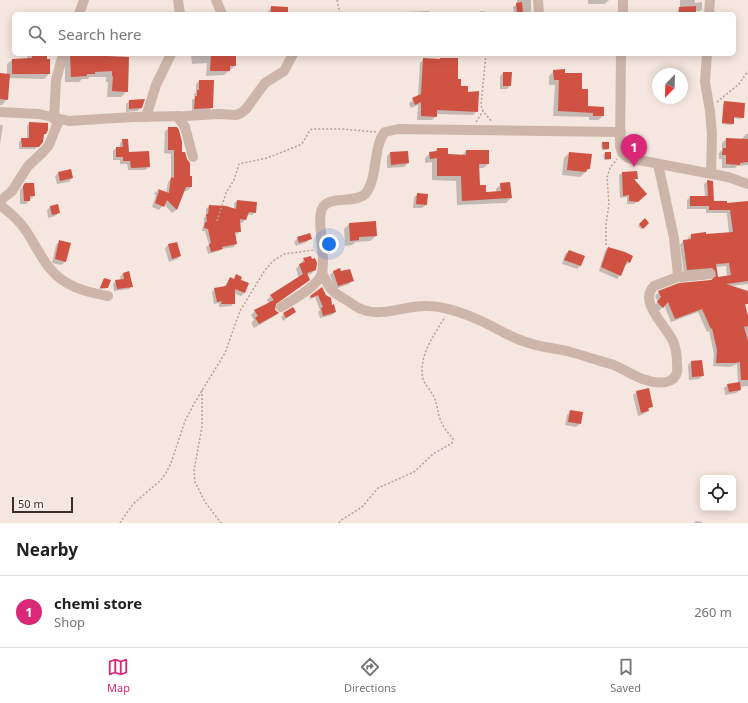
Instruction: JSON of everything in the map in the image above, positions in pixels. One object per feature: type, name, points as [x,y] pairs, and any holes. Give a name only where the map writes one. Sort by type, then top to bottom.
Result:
[{"type":"street","points":[[80,12],[84,0]]},
{"type":"street","points":[[178,0],[180,12]]},
{"type":"street","points":[[538,0],[539,12]]},
{"type":"street","points":[[623,0],[623,12]]},
{"type":"street","points":[[709,12],[710,0]]},
{"type":"street","points":[[0,201],[12,191],[28,166],[43,152],[48,144],[57,119],[56,80],[62,56]]},
{"type":"street","points":[[146,117],[156,85],[170,56]]},
{"type":"street","points":[[0,112],[39,114],[69,121],[211,114],[236,115],[241,113],[250,105],[265,83],[284,71],[292,56]]},
{"type":"street","points":[[622,56],[620,146],[624,155],[628,158],[728,177],[748,184]]},
{"type":"street","points":[[707,56],[705,82],[712,134],[712,174]]},
{"type":"street","points":[[177,116],[185,127],[193,158]]},
{"type":"street","points":[[281,308],[321,278],[322,249],[320,217],[322,207],[328,202],[350,199],[365,193],[370,183],[383,134],[389,130],[621,132]]},
{"type":"street","points":[[658,164],[674,238],[678,275]]},
{"type":"street","points":[[0,205],[11,213],[24,227],[50,269],[65,283],[82,290],[108,296]]},
{"type":"street","points":[[322,273],[332,291],[360,309],[374,312],[384,312],[414,306],[428,306],[450,310],[471,316],[527,343],[568,351],[612,364],[646,380],[657,382],[672,380],[678,371],[673,342],[651,307],[649,295],[654,286],[675,278],[678,275]]},
{"type":"street","points":[[678,275],[682,277],[710,274]]},
{"type":"path","points":[[337,0],[340,12]]},
{"type":"path","points":[[486,56],[482,105],[486,115],[500,130]]},
{"type":"path","points":[[710,112],[718,101],[743,80],[748,72]]},
{"type":"path","points":[[217,221],[226,193],[234,180],[239,164],[267,158],[300,145],[312,129],[368,130],[383,134]]},
{"type":"path","points":[[606,245],[606,224],[609,204],[607,178],[613,163],[624,155]]},
{"type":"path","points":[[120,523],[133,504],[161,480],[166,473],[171,464],[185,421],[225,353],[240,311],[265,270],[273,261],[284,254],[322,249]]},
{"type":"path","points":[[339,523],[362,507],[378,488],[414,472],[433,454],[452,443],[453,439],[443,427],[440,420],[435,398],[425,382],[422,366],[423,357],[430,340],[450,310]]},
{"type":"path","points":[[202,390],[202,427],[194,470],[195,482],[204,502],[221,523]]},
{"type":"building","points":[[522,2],[523,12],[517,12],[516,3]]},
{"type":"building","points":[[271,6],[288,7],[288,12],[271,12]]},
{"type":"building","points":[[696,6],[696,12],[679,12],[679,7]]},
{"type":"building","points":[[32,56],[47,56],[47,59],[50,59],[50,74],[12,74],[12,59],[32,58]]},
{"type":"building","points":[[70,56],[129,57],[128,92],[112,91],[112,71],[95,72],[95,74],[87,74],[87,76],[71,77]]},
{"type":"building","points":[[211,56],[236,56],[236,66],[230,66],[230,71],[210,71]]},
{"type":"building","points":[[423,58],[458,58],[458,79],[461,79],[461,86],[468,86],[468,92],[479,91],[478,112],[437,110],[437,117],[421,116],[421,102],[415,105],[412,98],[421,94]]},
{"type":"building","points":[[565,69],[565,73],[582,73],[582,89],[588,89],[588,106],[604,107],[604,116],[593,116],[593,113],[558,111],[559,80],[554,80],[553,70]]},
{"type":"building","points":[[503,72],[512,72],[511,86],[503,86]]},
{"type":"building","points":[[0,73],[10,74],[8,100],[0,99]]},
{"type":"building","points":[[199,80],[214,80],[213,108],[194,109],[195,96],[197,96],[197,90],[199,90]]},
{"type":"building","points":[[145,99],[142,108],[129,109],[129,100]]},
{"type":"building","points":[[724,101],[745,103],[744,118],[734,117],[734,124],[722,123]]},
{"type":"building","points":[[29,122],[48,123],[48,130],[46,134],[44,134],[43,142],[39,147],[22,147],[21,138],[29,138]]},
{"type":"building","points":[[168,127],[177,127],[179,130],[182,142],[182,152],[185,152],[190,163],[190,176],[192,176],[192,187],[186,187],[177,210],[167,200],[164,207],[155,203],[159,191],[158,189],[169,193],[171,177],[174,178],[174,150],[168,150]]},
{"type":"building","points":[[726,138],[748,139],[748,162],[740,163],[740,165],[726,164],[726,155],[722,155],[723,148],[726,148]]},
{"type":"building","points":[[122,139],[128,139],[129,152],[149,151],[150,167],[131,168],[130,161],[123,161],[123,157],[116,157],[116,147],[123,147]]},
{"type":"building","points":[[602,142],[609,142],[609,149],[603,149]]},
{"type":"building","points":[[437,148],[448,148],[448,154],[466,155],[466,150],[489,150],[489,164],[479,164],[480,185],[486,185],[486,192],[501,191],[500,183],[510,182],[512,198],[462,201],[461,176],[437,176],[437,158],[430,159],[429,152],[437,151]]},
{"type":"building","points":[[408,151],[409,163],[391,165],[390,152]]},
{"type":"building","points":[[569,152],[592,154],[590,169],[587,169],[586,172],[567,170]]},
{"type":"building","points":[[605,152],[611,152],[611,159],[605,159]]},
{"type":"building","points":[[71,169],[73,178],[60,181],[58,172]]},
{"type":"building","points":[[637,171],[638,179],[634,179],[647,194],[638,202],[629,201],[629,195],[623,196],[622,172]]},
{"type":"building","points":[[707,180],[713,181],[714,201],[727,201],[727,203],[748,201],[748,281],[726,284],[748,291],[748,304],[745,304],[748,316],[748,326],[744,327],[748,341],[748,380],[741,380],[740,362],[716,363],[717,350],[712,328],[711,329],[702,309],[675,319],[668,302],[663,308],[657,302],[661,297],[658,291],[679,283],[711,280],[716,276],[715,271],[712,268],[687,270],[683,240],[691,239],[691,234],[706,232],[706,234],[733,232],[730,210],[709,210],[709,206],[690,206],[690,196],[708,196]],"holes":[[[729,263],[731,275],[718,277],[716,264]]]},
{"type":"building","points":[[25,183],[34,183],[35,196],[30,196],[30,201],[24,201],[23,186]]},
{"type":"building","points":[[417,193],[428,194],[427,205],[416,204]]},
{"type":"building","points":[[237,200],[257,202],[256,213],[249,212],[246,220],[240,219],[241,232],[235,232],[237,244],[222,247],[223,249],[211,252],[208,229],[204,228],[205,222],[207,222],[206,214],[208,214],[209,205],[226,206],[236,209]]},
{"type":"building","points":[[58,204],[60,213],[52,215],[50,206]]},
{"type":"building","points":[[645,218],[649,223],[643,229],[639,224]]},
{"type":"building","points":[[376,221],[377,236],[359,237],[359,240],[350,241],[349,223]]},
{"type":"building","points":[[310,233],[312,239],[299,243],[297,237]]},
{"type":"building","points":[[59,240],[71,243],[66,262],[55,259]]},
{"type":"building","points":[[177,242],[181,256],[172,259],[168,244]]},
{"type":"building","points":[[608,247],[633,256],[630,263],[627,261],[621,276],[601,267]]},
{"type":"building","points":[[569,250],[585,256],[581,266],[564,260]]},
{"type":"building","points":[[311,256],[312,259],[315,258],[317,263],[316,270],[307,273],[310,280],[276,304],[275,310],[279,313],[259,324],[255,318],[258,316],[254,310],[274,300],[270,295],[303,274],[299,264],[305,262],[303,258]]},
{"type":"building","points":[[340,268],[341,271],[350,269],[354,281],[338,286],[333,271]]},
{"type":"building","points":[[129,271],[133,287],[117,289],[115,280],[124,279],[123,273]]},
{"type":"building","points":[[236,274],[242,277],[241,280],[249,283],[245,293],[235,289],[235,304],[221,304],[222,301],[217,302],[214,288],[226,286],[230,277],[234,279]]},
{"type":"building","points":[[104,278],[111,280],[108,288],[100,288]]},
{"type":"building","points":[[322,287],[326,295],[331,298],[332,305],[334,304],[336,312],[323,316],[321,308],[323,307],[318,295],[311,298],[310,296]]},
{"type":"building","points":[[293,307],[296,312],[286,318],[283,313]]},
{"type":"building","points":[[702,360],[704,376],[692,377],[691,361]]},
{"type":"building","points":[[740,382],[741,390],[729,392],[727,384]]},
{"type":"building","points":[[649,388],[653,407],[648,408],[649,411],[641,413],[636,391]]},
{"type":"building","points":[[570,410],[583,412],[581,424],[568,422]]},
{"type":"place","name":"chemi store","points":[[634,167]]}]
